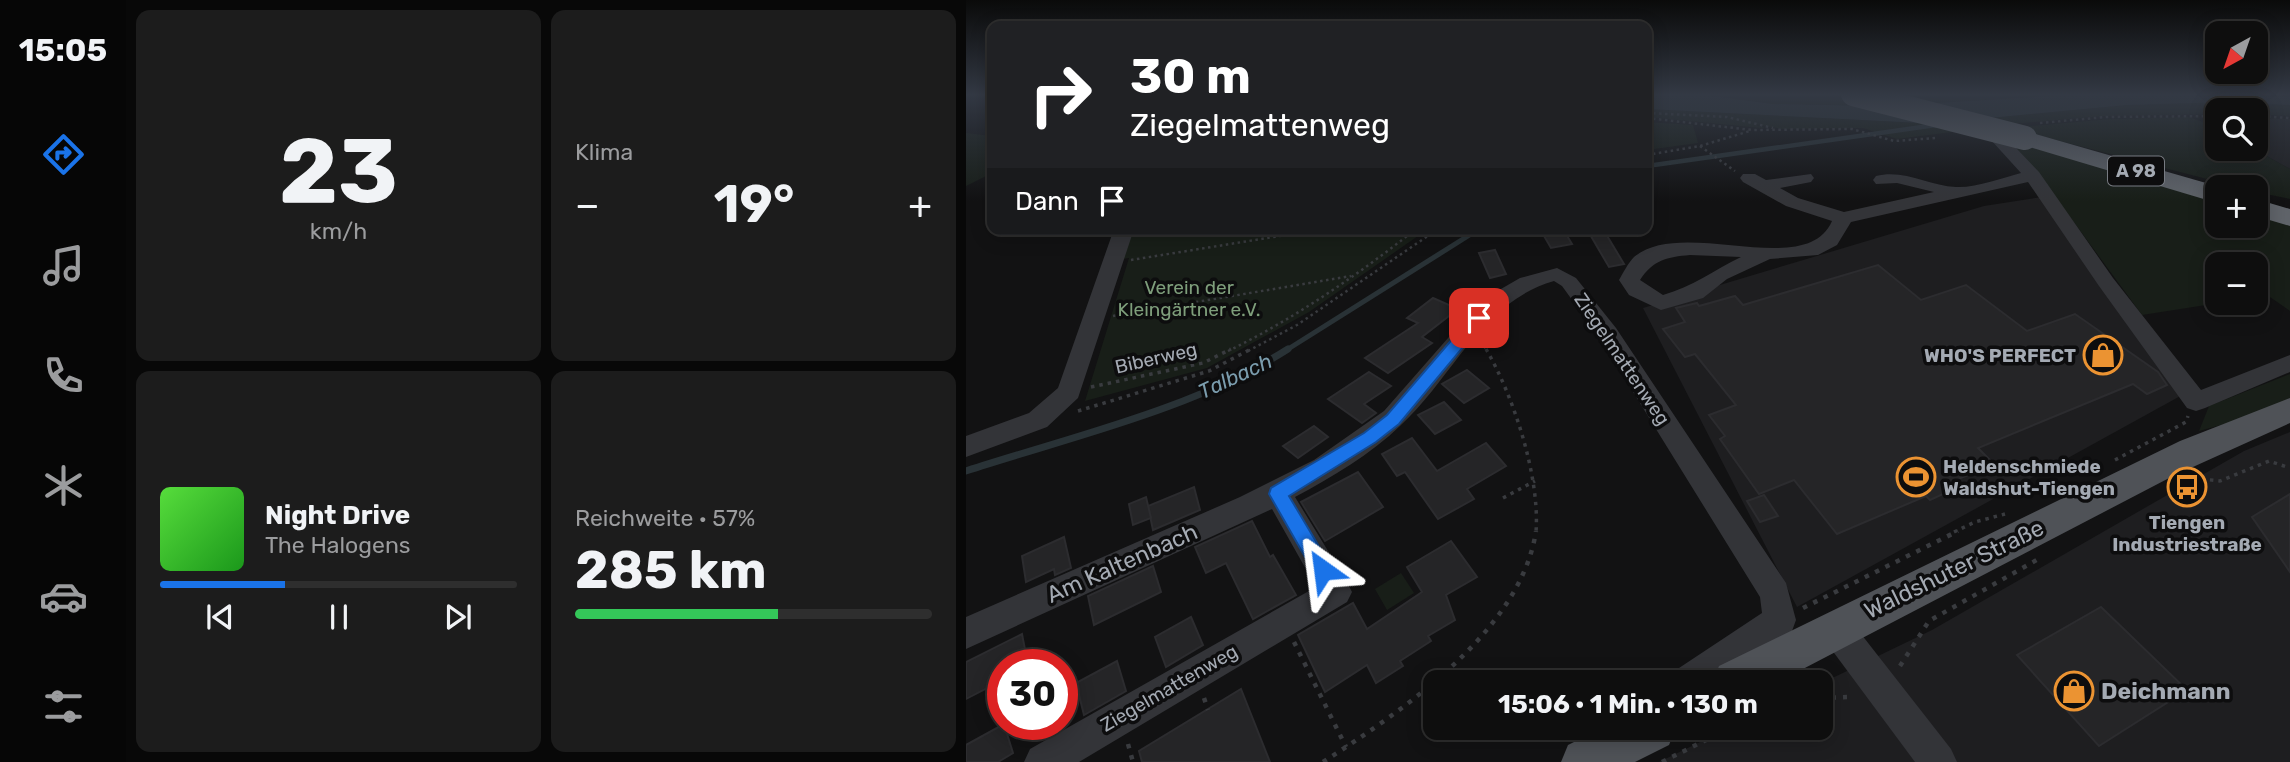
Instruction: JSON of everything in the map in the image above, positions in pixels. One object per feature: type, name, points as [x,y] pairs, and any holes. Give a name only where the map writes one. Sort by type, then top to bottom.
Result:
[{"type":"highway","name":"A 98","points":[[2024,130],[2031,131],[2054,147],[2205,191]]},
{"type":"highway","points":[[2054,147],[2205,182]]},
{"type":"highway","points":[[2268,198],[2290,203]]},
{"type":"highway","points":[[2268,211],[2290,218]]},
{"type":"main road","name":"Waldshuter Straße","points":[[1757,670],[1835,627],[2033,531],[2155,467],[2290,410]]},
{"type":"main road","points":[[1585,762],[1628,740]]},
{"type":"street","points":[[1990,130],[2033,176],[2169,352],[2196,402],[2290,363]]},
{"type":"street","points":[[1805,178],[1755,182],[1792,202],[1843,218],[2033,176]]},
{"type":"street","points":[[1882,180],[1896,178],[1956,193]]},
{"type":"street","points":[[1768,252],[1720,275],[1695,293],[1661,303],[1637,290],[1629,281],[1632,269],[1644,259],[1686,249],[1768,252],[1790,254],[1828,243],[1843,218]]},
{"type":"street","points":[[966,447],[1038,420],[1069,392],[1122,235]]},
{"type":"street","name":"Ziegelmattenweg","points":[[1044,762],[1336,592],[1278,494],[1370,438],[1393,420],[1494,304],[1524,282],[1557,274],[1569,282],[1608,333],[1775,593],[1780,620]]},
{"type":"street","name":"Am Kaltenbach","points":[[966,633],[1278,494]]},
{"type":"street","points":[[1706,670],[1780,620]]},
{"type":"street","points":[[1835,627],[1938,762]]},
{"type":"path","points":[[1748,130],[1796,130]]},
{"type":"path","points":[[1652,154],[1700,146],[1752,130]]},
{"type":"path","points":[[1857,130],[1889,140],[1912,141],[1944,136]]},
{"type":"path","points":[[2031,131],[2039,130]]},
{"type":"path","points":[[1700,146],[1722,164]]},
{"type":"path","points":[[1111,263],[1286,235]]},
{"type":"path","name":"Biberweg","points":[[1069,392],[1203,363],[1256,337],[1353,275],[1408,235]]},
{"type":"path","points":[[1038,420],[1086,410],[1209,371],[1297,326],[1429,235]]},
{"type":"path","points":[[1092,320],[1353,275]]},
{"type":"path","points":[[1322,762],[1346,747],[1444,672],[1483,634],[1515,587],[1528,559],[1536,535],[1535,481],[1524,444],[1487,350],[1482,341],[1466,335]]},
{"type":"path","points":[[2106,465],[2186,422],[2196,402]]},
{"type":"path","points":[[2186,476],[2220,481],[2269,461],[2287,467]]},
{"type":"path","points":[[1503,498],[1535,481]]},
{"type":"path","points":[[1780,620],[1975,522],[2012,513]]},
{"type":"path","points":[[1900,666],[1928,621],[2052,551]]},
{"type":"path","points":[[1284,622],[1346,747]]},
{"type":"path","points":[[1833,698],[1847,697]]},
{"type":"path","points":[[1662,762],[1706,740]]},
{"type":"shaded area","points":[[2268,130],[2290,130],[2290,169],[2268,157]]},
{"type":"shaded area","points":[[2042,197],[2184,394],[1797,607],[1643,308],[1984,206]]},
{"type":"shaded area","points":[[2290,432],[2290,762],[1659,762],[1704,740],[1833,740],[1833,678],[1932,630],[2244,451]]},
{"type":"green space","points":[[1652,130],[1694,130],[1698,143],[1652,149]]},
{"type":"green space","points":[[1868,130],[1968,130],[1897,139]]},
{"type":"green space","points":[[2016,130],[2205,130],[2205,161],[2268,161],[2268,157],[2290,169],[2290,199],[2268,194],[2268,175],[2205,175],[2205,178]]},
{"type":"green space","points":[[966,133],[987,135],[987,176],[966,186]]},
{"type":"green space","points":[[2016,141],[2205,196],[2205,238],[2268,238],[2268,215],[2290,222],[2290,311],[2268,296],[2268,252],[2205,252],[2205,305],[2142,315],[2040,176],[2015,151]]},
{"type":"green space","name":"Verein der Kleingärtner e.V.","points":[[1124,235],[1419,235],[1309,312],[1207,368],[1085,401],[1129,258],[1115,260]]},
{"type":"green space","points":[[2290,374],[2290,400],[2240,420],[2199,431],[2209,406]]},
{"type":"green space","points":[[1401,573],[1414,593],[1387,610],[1375,589]]},
{"type":"building","points":[[1543,235],[1567,235],[1572,244],[1551,248]]},
{"type":"building","points":[[1590,235],[1607,235],[1624,264],[1609,267]]},
{"type":"building","points":[[1495,250],[1506,274],[1490,278],[1479,253]]},
{"type":"building","points":[[1878,265],[1921,300],[1966,285],[2027,331],[2075,314],[2158,372],[2167,385],[2147,394],[2133,384],[1978,448],[1994,464],[1949,483],[1954,489],[1930,500],[1926,496],[1837,534],[1794,480],[1759,494],[1720,439],[1725,436],[1709,415],[1736,405],[1695,354],[1685,357],[1663,329],[1685,322],[1676,308],[1697,303],[1699,306],[1735,296],[1743,305]]},
{"type":"building","points":[[1433,298],[1458,309],[1422,337],[1432,343],[1388,373],[1365,358],[1418,323],[1407,318]]},
{"type":"building","points":[[1467,370],[1489,388],[1464,403],[1442,384]]},
{"type":"building","points":[[1369,372],[1391,386],[1364,404],[1376,413],[1362,423],[1328,399]]},
{"type":"building","points":[[1444,402],[1461,420],[1435,434],[1418,415]]},
{"type":"building","points":[[1314,426],[1328,437],[1298,458],[1283,446]]},
{"type":"building","points":[[1412,438],[1437,471],[1486,443],[1506,466],[1467,489],[1474,499],[1438,519],[1405,472],[1397,476],[1382,454]]},
{"type":"building","points":[[1358,472],[1383,507],[1325,541],[1301,502]]},
{"type":"building","points":[[1194,487],[1200,510],[1153,530],[1148,506]]},
{"type":"building","points":[[2290,494],[2290,572],[2252,517]]},
{"type":"building","points":[[1764,495],[1778,516],[1760,522],[1747,501]]},
{"type":"building","points":[[1146,497],[1151,518],[1133,525],[1129,504]]},
{"type":"building","points":[[1252,521],[1270,557],[1273,555],[1296,595],[1253,619],[1226,563],[1206,573],[1195,547]]},
{"type":"building","points":[[1064,537],[1071,568],[1055,575],[1054,569],[1026,582],[1022,556]]},
{"type":"building","points":[[1451,541],[1477,577],[1446,595],[1455,620],[1428,636],[1431,641],[1400,661],[1403,666],[1376,683],[1367,665],[1325,692],[1298,635],[1353,603],[1367,629],[1422,592],[1407,567]]},
{"type":"building","points":[[1153,566],[1161,592],[1094,625],[1088,596]]},
{"type":"building","points":[[2101,607],[2187,690],[2099,746],[2017,655]]},
{"type":"building","points":[[1191,617],[1203,645],[1166,667],[1155,637]]},
{"type":"building","points":[[1022,634],[1025,649],[992,649]]},
{"type":"building","points":[[987,652],[987,688],[966,699],[966,662]]},
{"type":"building","points":[[1117,661],[1126,691],[1084,715],[1078,682]]},
{"type":"building","points":[[1241,689],[1270,762],[1142,762],[1139,751]]},
{"type":"building","points":[[987,733],[987,740],[1009,740],[1013,753],[998,762],[966,762],[966,745]]},
{"type":"waterway","name":"Talbach","points":[[1652,165],[1904,130]]},
{"type":"waterway","name":"Talbach","points":[[1285,351],[1469,235]]},
{"type":"waterway","name":"Talbach","points":[[966,471],[1172,405],[1212,389],[1288,349]]},
{"type":"place","name":"WHO'S PERFECT","points":[[2103,355]]},
{"type":"place","name":"Heldenschmiede Waldshut-Tiengen","points":[[1916,477]]},
{"type":"place","name":"Tiengen Industriestraße","points":[[2187,487]]},
{"type":"place","name":"Deichmann","points":[[2074,691]]},
{"type":"route","points":[[1323,570],[1278,494],[1370,438],[1393,420],[1479,318]]}]
